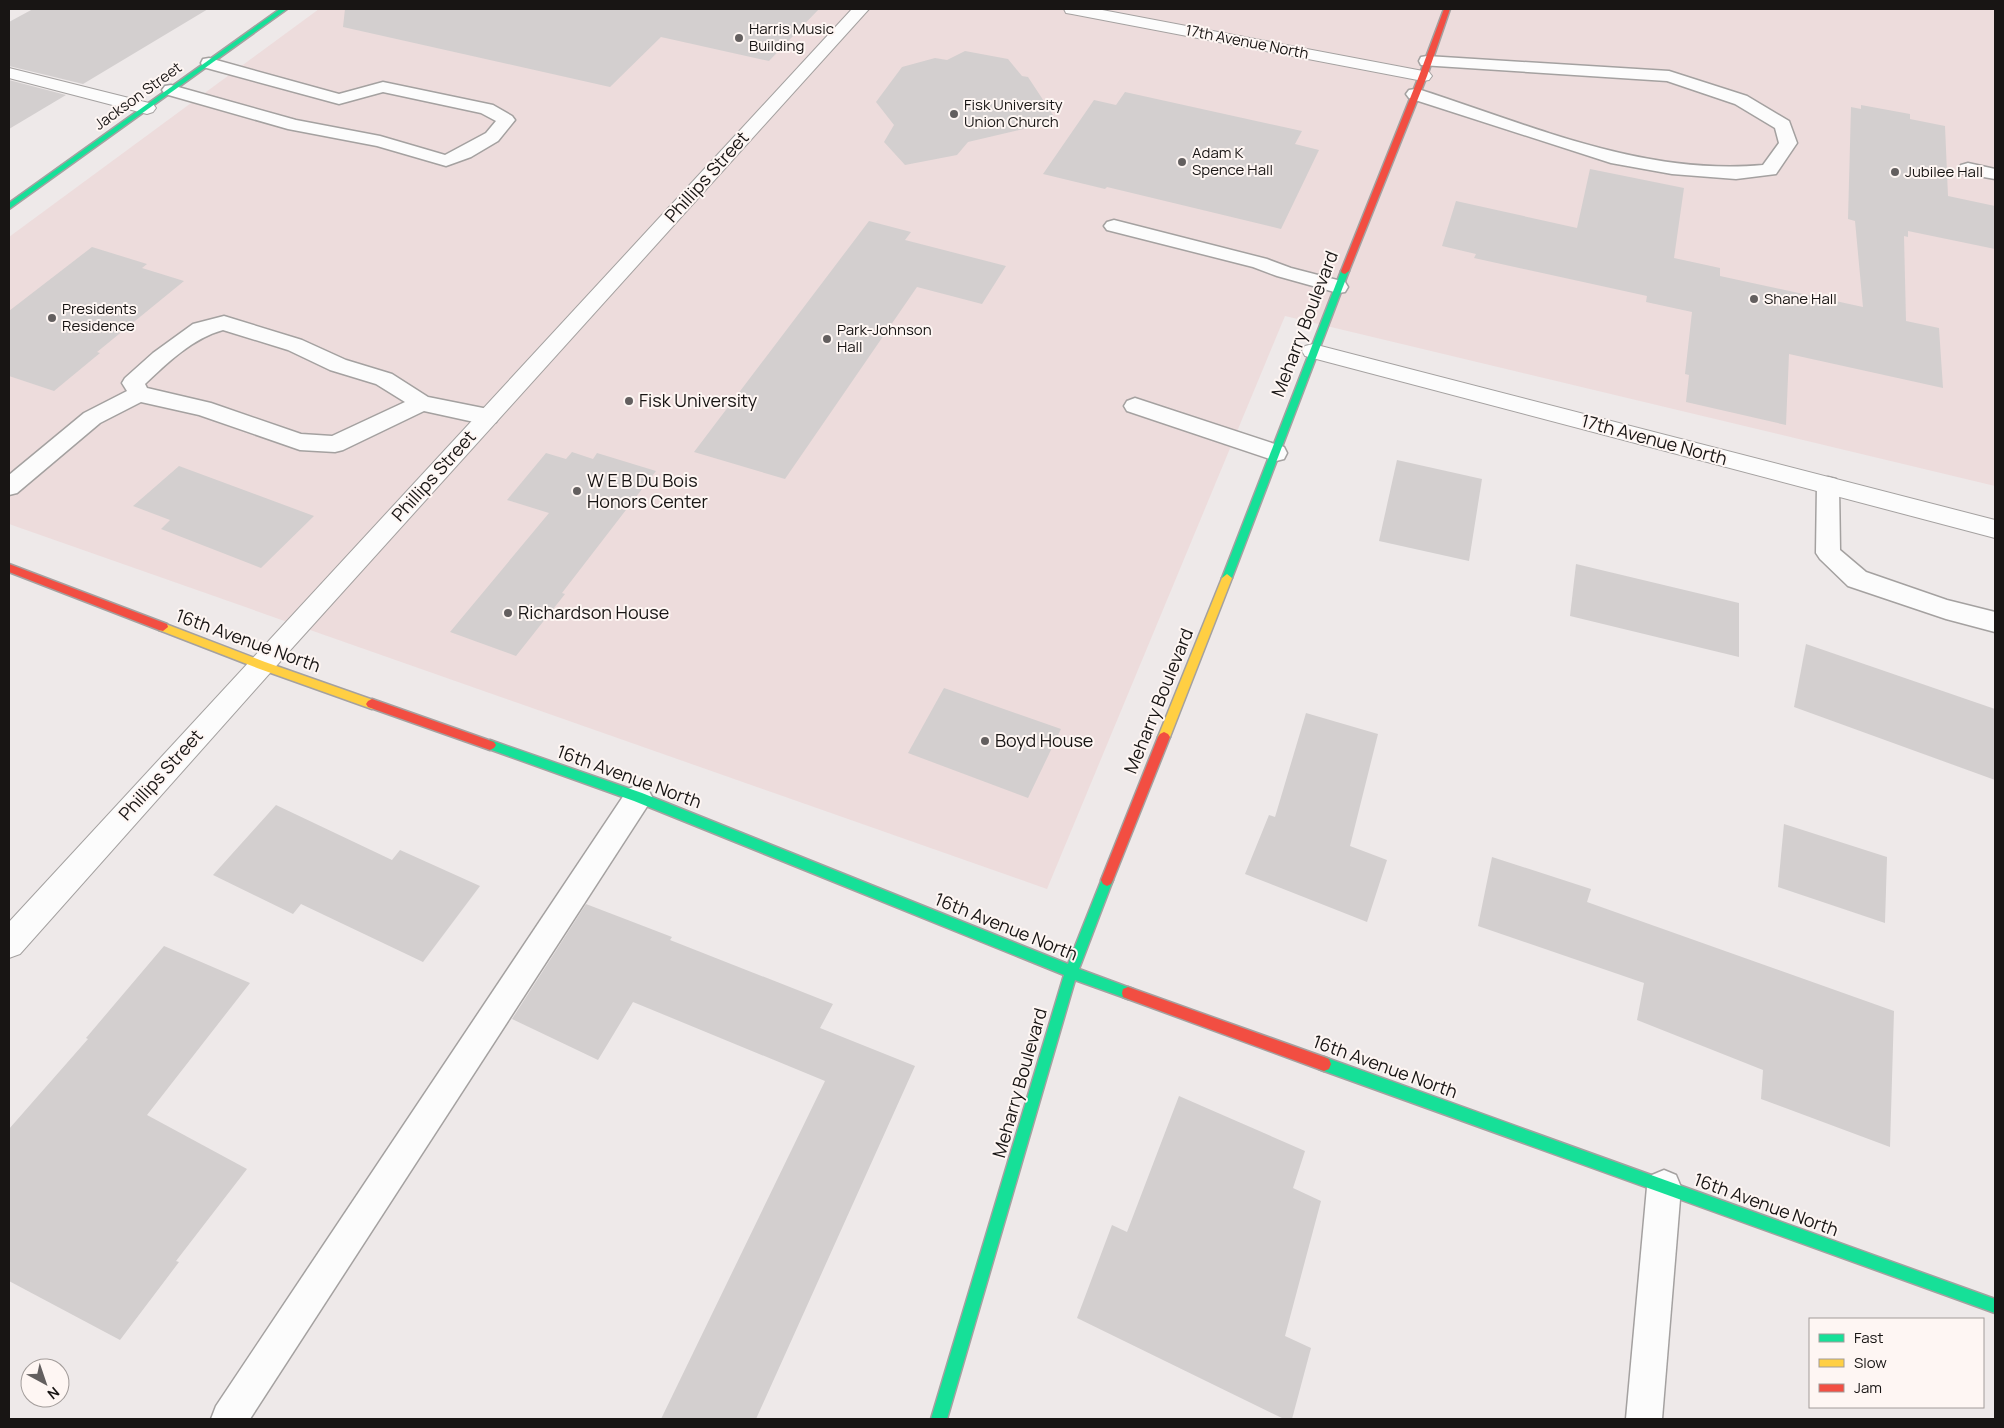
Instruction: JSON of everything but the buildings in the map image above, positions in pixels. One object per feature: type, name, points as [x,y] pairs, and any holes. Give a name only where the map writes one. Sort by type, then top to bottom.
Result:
[{"type":"street","name":"Jackson Street","points":[[9,207],[284,9]]},
{"type":"street","name":"Phillips Street","points":[[9,944],[261,665],[861,9]]},
{"type":"street","name":"17th Avenue North","points":[[1072,9],[1425,68]]},
{"type":"street","name":"Meharry Boulevard","points":[[939,1419],[1071,972],[1276,453],[1312,351],[1447,9]]},
{"type":"street","points":[[9,73],[147,108]]},
{"type":"street","name":"17th Avenue North","points":[[1312,351],[1995,529]]},
{"type":"street","name":"16th Avenue North","points":[[9,568],[261,665],[638,797],[1071,972],[1995,1306]]},
{"type":"lane","points":[[171,90],[294,125],[380,141],[446,161],[465,153],[492,137],[506,120],[488,109],[383,87],[366,90],[339,99],[209,63]]},
{"type":"lane","points":[[1415,94],[1611,158],[1672,168],[1736,173],[1769,170],[1788,144],[1783,125],[1741,100],[1669,76],[1425,68]]},
{"type":"lane","points":[[1968,169],[1995,174]]},
{"type":"lane","points":[[1114,226],[1260,263],[1284,272],[1338,287]]},
{"type":"lane","points":[[139,394],[133,383],[160,358],[200,330],[224,323],[295,345],[338,365],[384,379],[422,403],[488,417]]},
{"type":"lane","points":[[9,487],[92,418],[139,394],[203,408],[300,442],[334,444],[422,403]]},
{"type":"lane","points":[[1135,406],[1276,453]]},
{"type":"lane","points":[[1828,485],[1828,553],[1857,580],[1946,610],[1995,622]]},
{"type":"lane","points":[[229,1419],[638,797]]},
{"type":"lane","points":[[1644,1419],[1664,1187]]},
{"type":"shaded area","name":"Fisk University","points":[[319,9],[1995,9],[1995,486],[1285,316],[1047,889],[9,524],[9,237]]},
{"type":"traffic: fast","points":[[9,207],[284,9]]},
{"type":"traffic: fast","points":[[1227,578],[1345,271]]},
{"type":"traffic: fast","points":[[490,745],[638,797],[1071,972],[1128,993]]},
{"type":"traffic: fast","points":[[939,1419],[1071,972],[1107,880]]},
{"type":"traffic: fast","points":[[1324,1064],[1995,1306]]},
{"type":"traffic: slow","points":[[1164,737],[1227,578]]},
{"type":"traffic: slow","points":[[163,627],[261,665],[372,704]]},
{"type":"traffic: jam","points":[[1345,271],[1423,76],[1447,9]]},
{"type":"traffic: jam","points":[[9,568],[163,627]]},
{"type":"traffic: jam","points":[[372,704],[490,745]]},
{"type":"traffic: jam","points":[[1107,880],[1164,737]]},
{"type":"traffic: jam","points":[[1128,993],[1324,1064]]},
{"type":"place","name":"Harris Music Building","points":[[739,38]]},
{"type":"place","name":"Fisk University Union Church","points":[[954,114]]},
{"type":"place","name":"Adam K Spence Hall","points":[[1182,162]]},
{"type":"place","name":"Jubilee Hall","points":[[1895,172]]},
{"type":"place","name":"Shane Hall","points":[[1754,299]]},
{"type":"place","name":"Presidents Residence","points":[[52,318]]},
{"type":"place","name":"Park-Johnson Hall","points":[[827,339]]},
{"type":"place","name":"Fisk University","points":[[629,401]]},
{"type":"place","name":"W E B Du Bois Honors Center","points":[[577,491]]},
{"type":"place","name":"Richardson House","points":[[508,613]]},
{"type":"place","name":"Boyd House","points":[[985,741]]}]
